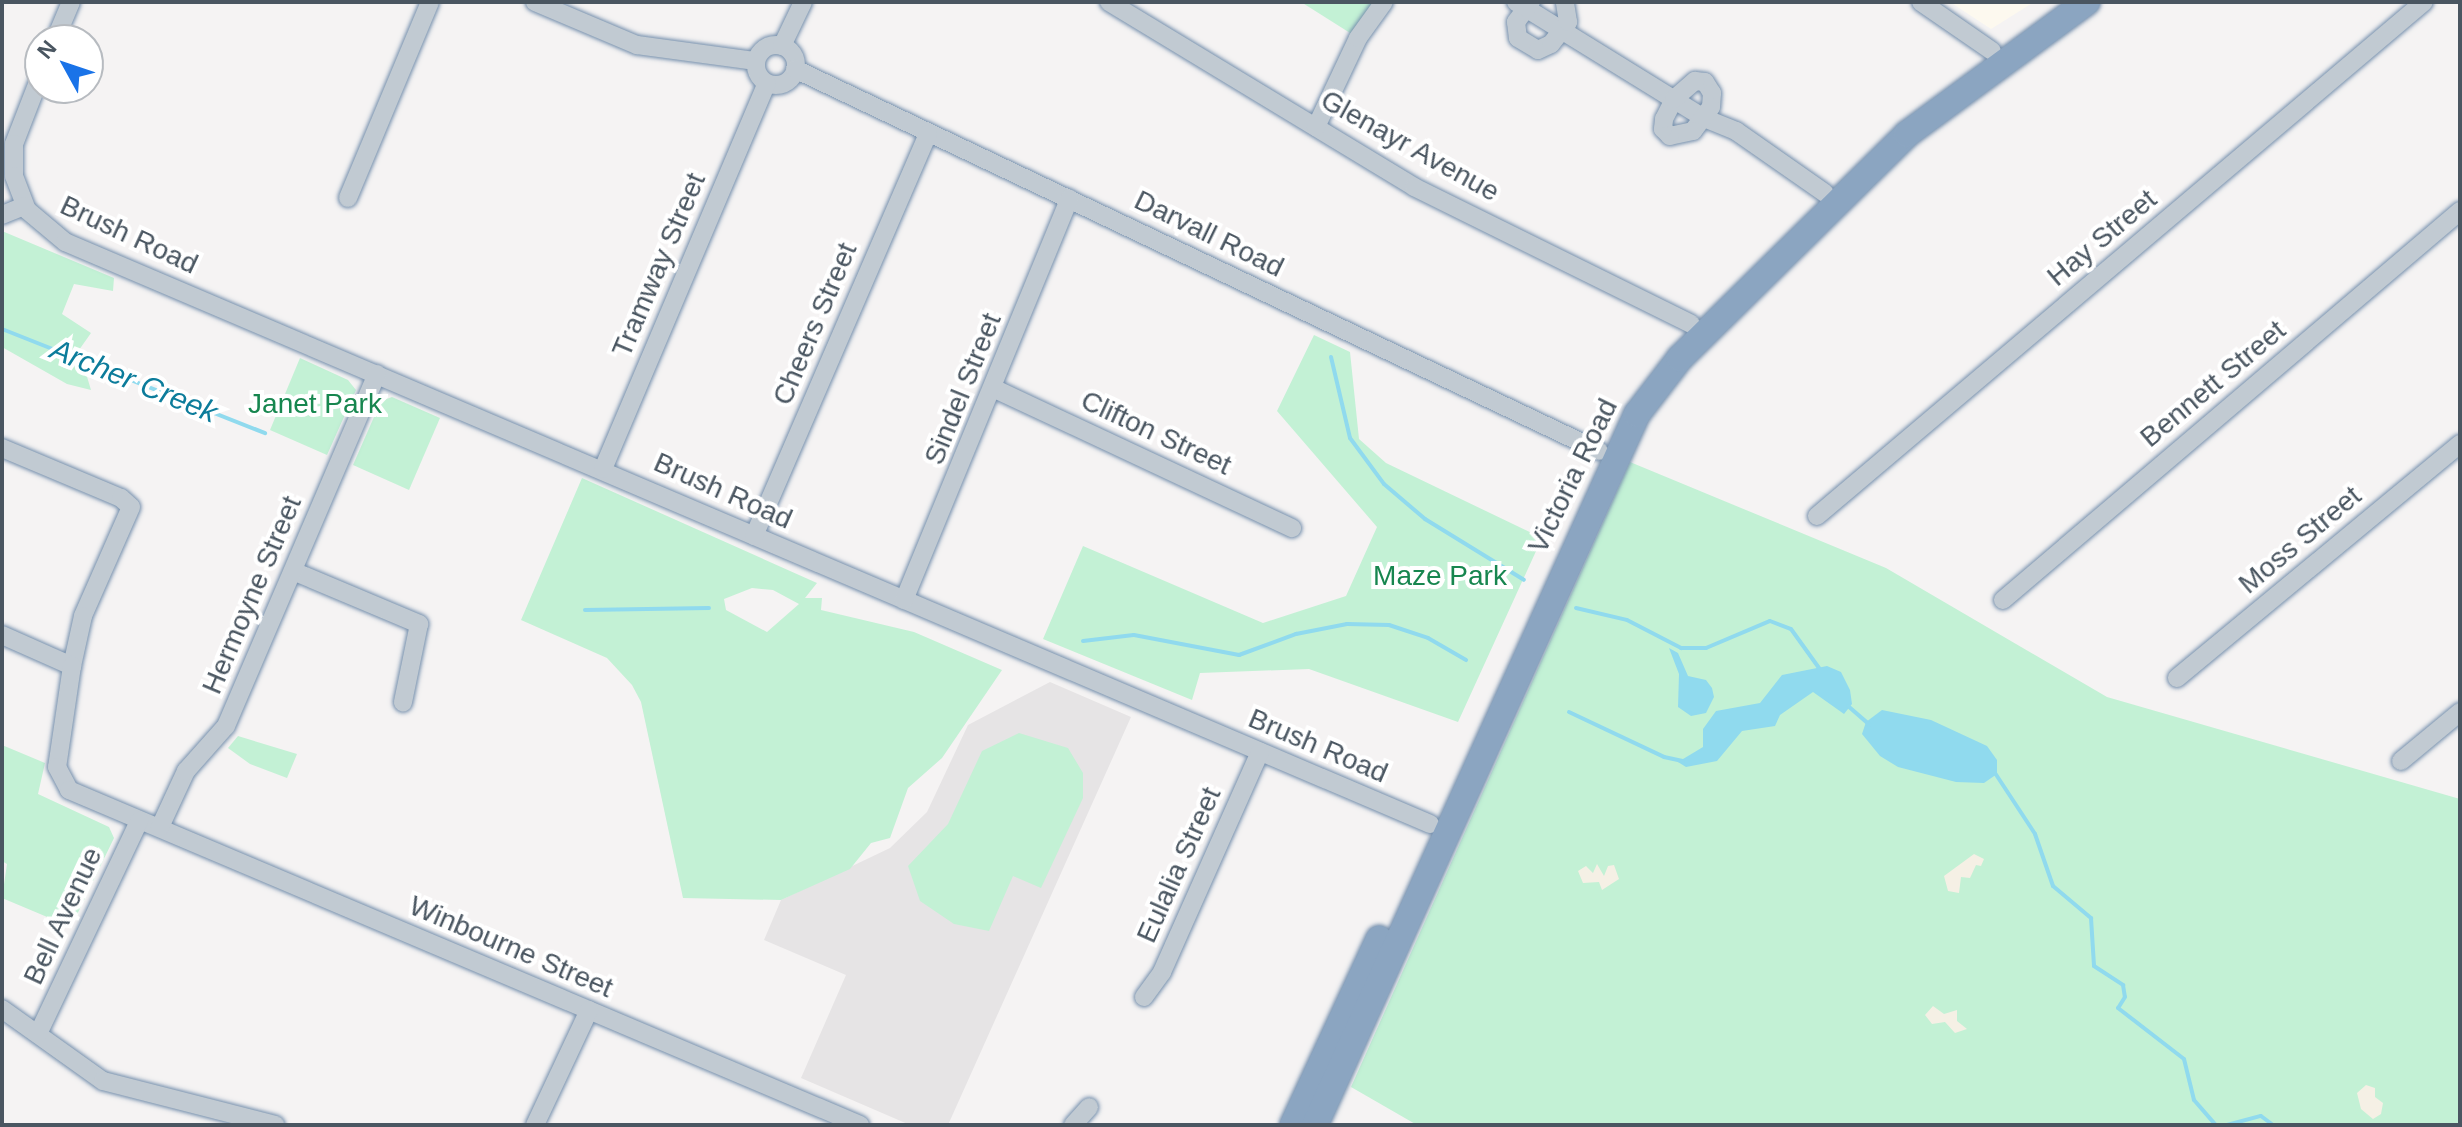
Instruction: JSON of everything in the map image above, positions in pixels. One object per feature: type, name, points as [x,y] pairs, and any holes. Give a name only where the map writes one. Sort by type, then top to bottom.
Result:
[{"type":"highway","name":"Victoria Road","points":[[1293,1125],[1599,451],[1631,392],[1691,324],[1907,113],[2061,2]]},
{"type":"highway","name":"Victoria Road","points":[[1315,1125],[1574,543],[1644,404],[1680,358],[1907,134],[2087,2]]},
{"type":"street","points":[[62,24],[71,2]]},
{"type":"street","points":[[348,198],[430,2]]},
{"type":"street","points":[[535,2],[637,45],[756,61]]},
{"type":"street","points":[[782,46],[803,2]]},
{"type":"street","name":"Glenayr Avenue","points":[[1109,2],[1414,187],[1691,324]]},
{"type":"street","points":[[1316,127],[1358,38],[1384,2]]},
{"type":"street","points":[[1565,2],[1568,22],[1559,33],[1538,50],[1525,47],[1516,22],[1524,4],[1559,33],[1704,118],[1736,131],[1825,193]]},
{"type":"street","points":[[1921,2],[1992,51]]},
{"type":"street","name":"Hay Street","points":[[1817,516],[2424,2]]},
{"type":"street","points":[[768,46],[782,46],[792,53],[795,69],[785,83],[767,83],[758,74],[756,61],[768,46]]},
{"type":"street","name":"Darvall Road","points":[[795,69],[1599,451]]},
{"type":"street","points":[[1705,82],[1712,93],[1704,118],[1693,131],[1670,136],[1663,129],[1664,119],[1674,99],[1685,86],[1705,82]]},
{"type":"street","name":"Tramway Street","points":[[603,469],[767,83]]},
{"type":"street","points":[[24,206],[14,176],[14,144],[30,104]]},
{"type":"street","name":"Cheers Street","points":[[754,536],[928,134]]},
{"type":"street","name":"Sindel Street","points":[[904,600],[995,389],[1069,199]]},
{"type":"street","name":"Brush Road","points":[[2,215],[24,206],[65,242],[1430,824]]},
{"type":"street","name":"Bennett Street","points":[[2003,600],[2460,211]]},
{"type":"street","name":"Hermoyne Street","points":[[160,827],[182,779],[226,726],[377,374]]},
{"type":"street","name":"Clifton Street","points":[[995,389],[1292,528]]},
{"type":"street","name":"Moss Street","points":[[2177,678],[2460,444]]},
{"type":"street","points":[[2,448],[121,498],[131,507],[83,616],[72,666],[2,635]]},
{"type":"street","points":[[293,571],[419,624],[403,702]]},
{"type":"street","name":"Winbourne Street","points":[[72,666],[57,767],[61,783],[139,821],[160,827],[860,1125]]},
{"type":"street","points":[[2401,761],[2460,712]]},
{"type":"street","name":"Eulalia Street","points":[[1144,997],[1162,972],[1260,752]]},
{"type":"street","name":"Bell Avenue","points":[[38,1034],[139,821]]},
{"type":"street","points":[[2,1009],[103,1081],[275,1125]]},
{"type":"street","points":[[535,1125],[589,1010]]},
{"type":"street","points":[[1073,1125],[1089,1107]]},
{"type":"shaded area","points":[[1950,2],[2034,2],[1991,29]]},
{"type":"shaded area","points":[[1050,682],[1131,717],[948,1125],[910,1125],[801,1078],[846,975],[764,940],[781,900],[890,848],[927,812],[968,725]]},
{"type":"green space","points":[[1301,2],[1384,2],[1358,38]]},
{"type":"green space","points":[[2,231],[114,278],[113,291],[74,284],[62,314],[91,333],[79,350],[91,390],[67,384],[2,347]]},
{"type":"green space","name":"Maze Park","points":[[1314,335],[1350,352],[1359,439],[1386,463],[1542,538],[1458,722],[1309,669],[1200,673],[1192,700],[1043,639],[1083,546],[1263,623],[1346,596],[1377,527],[1277,411]]},
{"type":"green space","name":"Janet Park","points":[[300,358],[348,380],[356,390],[327,455],[270,430]]},
{"type":"green space","points":[[392,397],[440,418],[409,490],[353,465],[381,401]]},
{"type":"green space","points":[[1630,462],[1886,568],[2107,697],[2460,799],[2460,1125],[1417,1125],[1351,1087]]},
{"type":"green space","points":[[582,478],[817,583],[805,598],[822,598],[821,610],[914,632],[1002,670],[942,758],[908,788],[890,838],[871,843],[850,869],[781,900],[683,898],[641,702],[632,685],[607,658],[521,620]],"holes":[[[752,588],[773,590],[799,604],[767,632],[726,610],[724,599]]]},
{"type":"green space","points":[[1019,733],[1068,748],[1083,773],[1083,798],[1041,888],[1013,876],[989,931],[954,924],[920,901],[908,866],[948,824],[982,751]]},
{"type":"green space","points":[[238,736],[297,754],[287,778],[250,764],[228,748]]},
{"type":"green space","points":[[2,745],[45,763],[38,794],[109,827],[114,838],[71,927],[2,898],[7,864],[2,861]]},
{"type":"sand","points":[[1974,854],[1984,859],[1981,866],[1976,865],[1970,878],[1961,877],[1959,893],[1948,891],[1944,876]]},
{"type":"sand","points":[[1597,864],[1604,876],[1608,866],[1614,865],[1619,879],[1602,890],[1599,882],[1583,883],[1578,871],[1586,866],[1593,873]]},
{"type":"sand","points":[[1933,1006],[1944,1014],[1957,1010],[1957,1021],[1967,1029],[1955,1033],[1945,1022],[1932,1024],[1925,1015]]},
{"type":"sand","points":[[2366,1085],[2375,1088],[2375,1097],[2383,1103],[2381,1114],[2373,1119],[2361,1109],[2357,1093]]},
{"type":"water","points":[[1669,648],[1678,653],[1688,676],[1706,680],[1712,688],[1714,697],[1706,713],[1691,716],[1678,707],[1679,674]]},
{"type":"water","points":[[1827,666],[1841,672],[1850,690],[1852,704],[1844,714],[1813,692],[1780,715],[1775,726],[1742,731],[1717,761],[1686,767],[1678,762],[1703,747],[1703,729],[1716,711],[1760,703],[1782,675]]},
{"type":"water","points":[[1882,710],[1931,720],[1987,746],[1997,760],[1997,774],[1984,783],[1956,782],[1898,767],[1880,756],[1862,734],[1866,722]]},
{"type":"waterway","name":"Archer Creek","points":[[2,329],[265,433]]},
{"type":"waterway","name":"Archer Creek","points":[[1331,357],[1350,438],[1384,484],[1425,519],[1524,580]]},
{"type":"waterway","name":"Archer Creek","points":[[585,610],[709,608]]},
{"type":"waterway","name":"Archer Creek","points":[[1576,608],[1627,620],[1681,648],[1706,648],[1770,621],[1791,629],[1819,668]]},
{"type":"waterway","name":"Archer Creek","points":[[1083,641],[1134,635],[1239,655],[1296,634],[1347,624],[1389,625],[1428,638],[1466,660]]},
{"type":"waterway","name":"Archer Creek","points":[[1848,706],[1869,724]]},
{"type":"waterway","name":"Archer Creek","points":[[1569,712],[1664,757],[1683,761]]},
{"type":"waterway","name":"Archer Creek","points":[[1995,773],[2035,834],[2053,886],[2091,918],[2094,966],[2123,985],[2125,997],[2118,1008],[2184,1059],[2194,1100],[2216,1125]]},
{"type":"waterway","name":"Archer Creek","points":[[2227,1125],[2261,1116],[2273,1125]]}]
